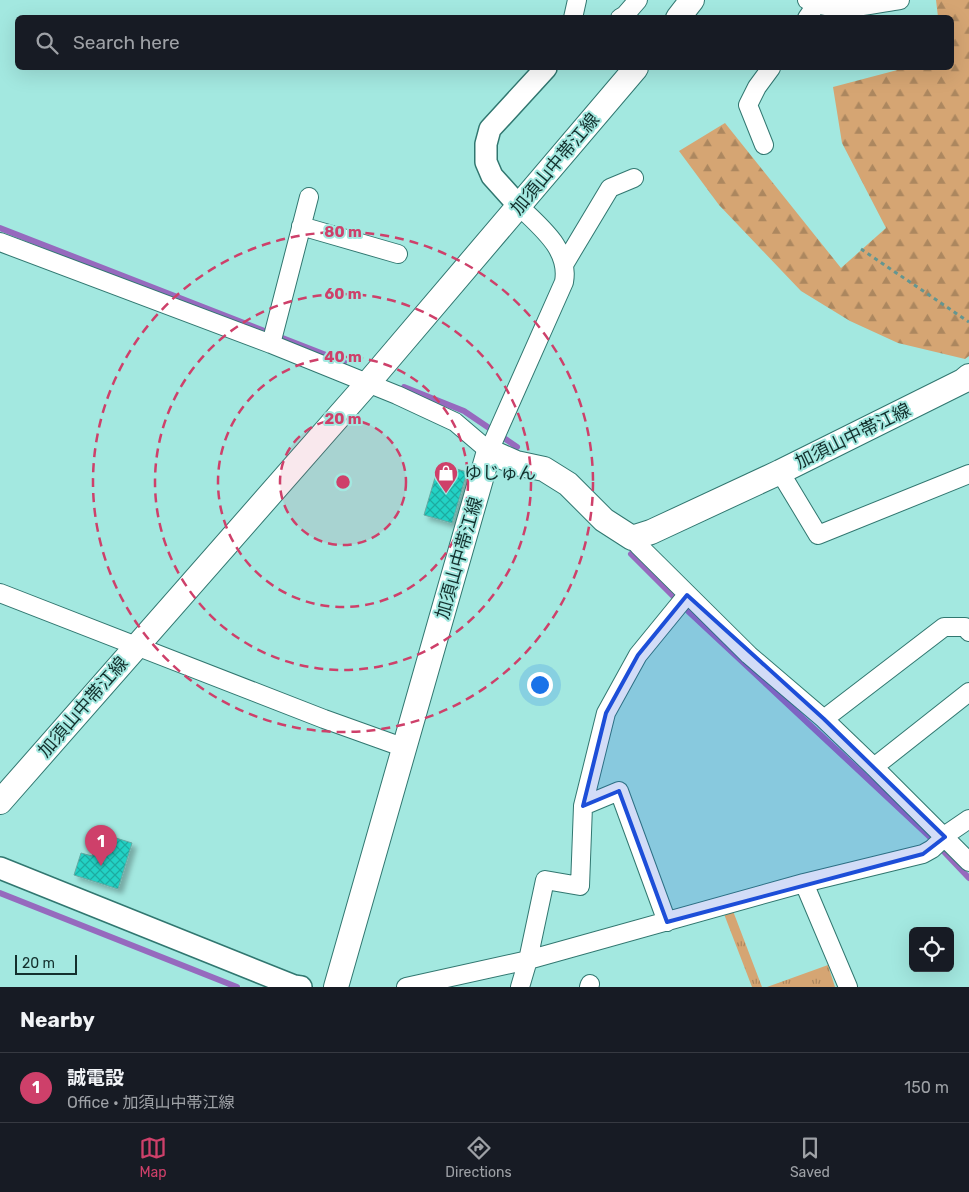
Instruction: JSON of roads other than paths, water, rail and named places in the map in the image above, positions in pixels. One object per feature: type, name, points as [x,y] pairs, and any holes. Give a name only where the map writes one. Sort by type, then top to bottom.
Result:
[{"type":"main road","points":[[680,15],[692,0]]},
{"type":"main road","name":"加須山中帯江線","points":[[0,802],[368,383],[634,70]]},
{"type":"main road","name":"加須山中帯江線","points":[[632,538],[651,532],[780,472],[963,381],[969,376]]},
{"type":"main road","points":[[494,440],[516,464],[544,469],[568,484],[604,520],[632,538]]},
{"type":"main road","name":"加須山中帯江線","points":[[336,987],[494,440]]},
{"type":"street","points":[[574,15],[577,0]]},
{"type":"street","points":[[626,15],[638,0]]},
{"type":"street","points":[[810,7],[853,6],[900,0]]},
{"type":"street","points":[[0,242],[272,337],[494,440],[564,282],[565,263],[559,250],[492,176],[486,162],[486,144],[490,129],[544,70]]},
{"type":"street","points":[[764,145],[748,105],[757,87],[770,70]]},
{"type":"street","points":[[565,263],[610,188],[634,178]]},
{"type":"street","points":[[272,337],[309,197]]},
{"type":"street","points":[[302,226],[398,254]]},
{"type":"street","points":[[780,472],[818,535],[969,474]]},
{"type":"street","points":[[632,538],[682,601],[824,719],[874,767],[940,843],[969,862]]},
{"type":"street","points":[[0,593],[324,719],[405,748]]},
{"type":"street","points":[[520,987],[528,960],[544,880],[580,886],[583,806],[606,713],[638,655],[682,601]]},
{"type":"street","points":[[824,719],[944,627],[965,627],[969,632]]},
{"type":"street","points":[[874,767],[969,692]]},
{"type":"street","points":[[583,806],[619,791],[667,922]]},
{"type":"street","points":[[406,987],[528,960],[804,883],[923,854],[940,843],[969,819]]},
{"type":"street","points":[[0,868],[294,986],[301,987]]},
{"type":"street","points":[[804,883],[848,987]]},
{"type":"waterway","points":[[0,228],[344,362]]},
{"type":"waterway","points":[[404,387],[464,411],[517,447]]},
{"type":"waterway","points":[[631,554],[688,611],[930,837],[969,878]]},
{"type":"waterway","points":[[0,893],[237,987]]},
{"type":"place","name":"ゆじゅん","points":[[446,494]]},
{"type":"place","name":"誠電設","points":[[101,866]]}]
